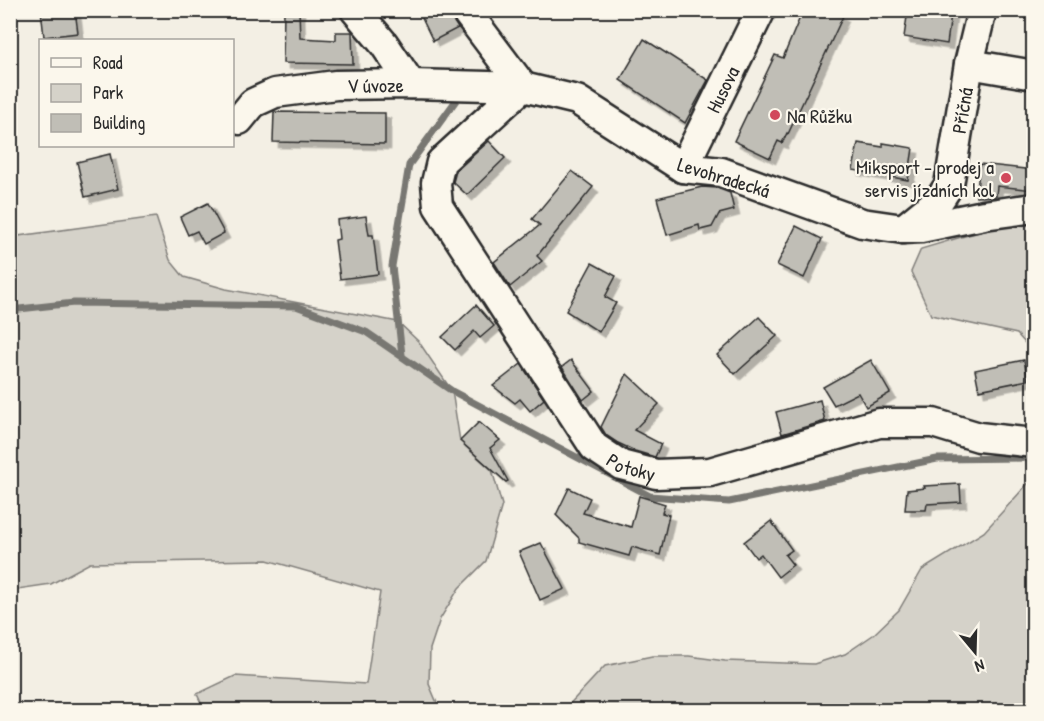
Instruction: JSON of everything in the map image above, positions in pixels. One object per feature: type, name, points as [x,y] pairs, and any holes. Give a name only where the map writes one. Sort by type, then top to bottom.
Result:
[{"type":"street","points":[[355,10],[384,44],[411,84]]},
{"type":"street","points":[[465,10],[523,87]]},
{"type":"street","name":"Husova","points":[[682,168],[762,10]]},
{"type":"street","name":"Příčná","points":[[903,229],[940,199],[949,185],[969,64],[982,10]]},
{"type":"street","points":[[969,64],[1034,75]]},
{"type":"street","name":"V úvoze","points":[[239,120],[253,103],[275,93],[336,85],[411,84],[523,87]]},
{"type":"street","name":"Levohradecká","points":[[523,87],[577,100],[682,168],[720,172],[862,223],[903,229],[921,228],[984,215],[1034,208]]},
{"type":"street","name":"Potoky","points":[[523,87],[441,162],[436,183],[438,206],[594,447],[621,465],[656,474],[710,472],[879,423],[933,423],[979,437],[1034,443]]},
{"type":"green space","points":[[156,217],[170,260],[184,277],[226,289],[398,322],[419,342],[452,391],[460,441],[492,470],[502,505],[486,561],[459,588],[440,619],[430,649],[429,684],[440,710],[212,710],[202,705],[197,694],[235,676],[366,684],[380,592],[267,560],[90,563],[51,584],[11,590],[11,237]]},
{"type":"green space","points":[[1033,219],[1033,352],[1017,334],[931,315],[911,272],[921,249]]},
{"type":"green space","points":[[1033,478],[1033,710],[564,710],[605,666],[652,656],[689,656],[725,661],[814,664],[845,654],[873,635],[899,610],[922,570],[984,532]]},
{"type":"building","points":[[41,10],[75,10],[78,33],[44,37]]},
{"type":"building","points":[[284,10],[299,10],[300,38],[336,40],[336,32],[352,32],[353,64],[283,63]]},
{"type":"building","points":[[418,10],[449,10],[458,28],[433,41]]},
{"type":"building","points":[[803,10],[831,10],[843,16],[788,134],[782,143],[778,141],[770,158],[734,141],[775,55],[783,58]]},
{"type":"building","points":[[908,10],[931,10],[951,14],[947,44],[904,37]]},
{"type":"building","points":[[644,39],[708,80],[685,123],[620,80]]},
{"type":"building","points":[[274,112],[385,113],[385,144],[273,142]]},
{"type":"building","points":[[489,141],[505,158],[467,195],[453,182],[456,171]]},
{"type":"building","points":[[858,143],[883,147],[883,143],[913,148],[908,180],[853,170]]},
{"type":"building","points":[[110,154],[118,189],[85,197],[77,162]]},
{"type":"building","points":[[980,164],[1034,170],[1034,190],[997,186],[996,196],[976,197]]},
{"type":"building","points":[[572,171],[593,187],[537,256],[542,261],[510,287],[494,262],[540,225],[532,219]]},
{"type":"building","points":[[702,187],[717,188],[730,193],[734,210],[719,214],[712,227],[700,230],[699,225],[667,235],[657,198]]},
{"type":"building","points":[[208,203],[224,233],[204,244],[197,231],[188,235],[180,217]]},
{"type":"building","points":[[366,216],[369,235],[373,235],[378,274],[340,279],[335,240],[339,239],[337,220]]},
{"type":"building","points":[[796,226],[822,239],[804,278],[777,265]]},
{"type":"building","points":[[592,263],[616,276],[605,297],[616,303],[599,332],[566,311]]},
{"type":"building","points":[[476,305],[494,326],[480,338],[474,331],[455,350],[442,337]]},
{"type":"building","points":[[759,317],[777,336],[735,374],[717,355]]},
{"type":"building","points":[[571,360],[594,391],[583,400],[562,367]]},
{"type":"building","points":[[871,360],[890,393],[866,407],[858,393],[834,405],[823,387]]},
{"type":"building","points":[[1024,360],[1028,380],[979,390],[975,370]]},
{"type":"building","points":[[521,364],[544,399],[530,411],[520,399],[515,403],[493,386]]},
{"type":"building","points":[[627,374],[659,404],[634,430],[661,444],[655,457],[618,443],[606,435],[601,427]]},
{"type":"building","points":[[820,400],[825,421],[782,434],[776,412]]},
{"type":"building","points":[[479,422],[500,440],[490,448],[508,481],[506,482],[460,441]]},
{"type":"building","points":[[960,484],[961,502],[927,504],[926,510],[905,510],[907,490],[925,488],[924,486]]},
{"type":"building","points":[[569,488],[590,498],[583,513],[631,527],[639,496],[665,504],[662,513],[669,515],[660,555],[632,547],[629,556],[579,542],[579,538],[556,515]]},
{"type":"building","points":[[771,521],[792,550],[785,555],[793,565],[778,577],[761,554],[756,558],[744,542]]},
{"type":"building","points":[[541,543],[565,589],[540,600],[519,552]]},
{"type":"waterway","points":[[402,355],[392,266],[409,165],[457,99]]},
{"type":"waterway","points":[[10,310],[74,303],[296,306],[366,332],[452,391],[650,496],[729,502],[937,459],[1034,458]]},
{"type":"place","name":"Na Růžku","points":[[775,115]]},
{"type":"place","name":"Miksport - prodej a servis jízdních kol","points":[[1006,178]]}]
